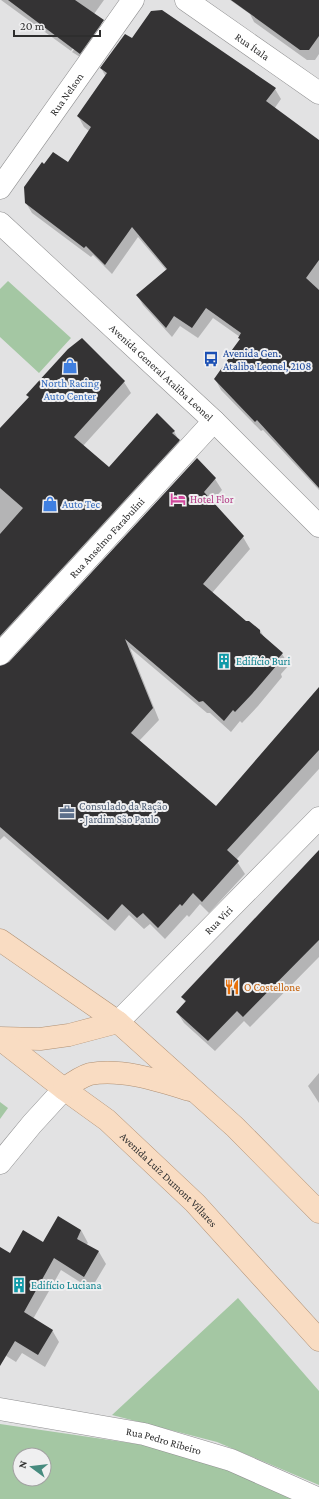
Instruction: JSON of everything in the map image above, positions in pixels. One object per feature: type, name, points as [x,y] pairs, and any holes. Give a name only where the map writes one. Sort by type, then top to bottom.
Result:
[{"type":"main road","points":[[0,940],[118,1022],[235,1127],[319,1212]]},
{"type":"main road","points":[[0,1039],[40,1039],[69,1035],[118,1022]]},
{"type":"main road","name":"Avenida Luiz Dumont Villares","points":[[0,1039],[64,1089],[107,1120],[195,1202],[319,1340]]},
{"type":"main road","points":[[64,1089],[76,1080],[90,1074],[102,1073],[147,1078],[197,1092]]},
{"type":"street","name":"Rua Nelson","points":[[0,188],[133,0]]},
{"type":"street","name":"Rua Ítala","points":[[186,0],[319,93]]},
{"type":"street","name":"Avenida General Ataliba Leonel","points":[[0,223],[214,421],[319,526]]},
{"type":"street","name":"Rua Anselmo Farabulini","points":[[0,654],[214,421]]},
{"type":"street","name":"Rua Viri","points":[[118,1022],[319,818]]},
{"type":"street","points":[[0,1163],[32,1124],[64,1089]]},
{"type":"street","name":"Rua Pedro Ribeiro","points":[[0,1409],[144,1434],[231,1460],[319,1499]]},
{"type":"green space","points":[[8,281],[71,338],[39,373],[0,337],[0,289]]},
{"type":"green space","points":[[0,1102],[8,1108],[0,1119]]},
{"type":"green space","points":[[238,1298],[319,1391],[319,1485],[217,1442],[112,1415]]},
{"type":"green space","points":[[0,1424],[144,1445],[229,1471],[297,1499],[0,1499]]},
{"type":"building","points":[[8,0],[75,0],[104,20],[80,54]]},
{"type":"building","points":[[231,0],[319,0],[319,36],[309,50],[300,50]]},
{"type":"building","points":[[162,10],[276,88],[266,101],[319,140],[319,260],[306,278],[319,290],[319,488],[257,420],[255,422],[214,379],[231,355],[229,354],[240,339],[238,338],[241,333],[206,308],[192,328],[174,316],[166,328],[136,295],[167,269],[132,227],[105,265],[86,246],[84,248],[25,203],[24,187],[42,162],[44,164],[53,152],[68,162],[91,127],[77,116],[107,73],[100,68],[125,34],[132,38],[151,11]]},
{"type":"building","points":[[82,338],[125,381],[74,437],[109,467],[157,413],[175,431],[172,433],[180,440],[0,636],[0,534],[23,508],[0,488],[0,428],[29,397],[26,395],[68,349]]},
{"type":"building","points":[[197,458],[216,478],[204,492],[244,536],[203,584],[246,621],[249,621],[260,630],[260,633],[283,653],[274,663],[277,665],[252,694],[235,712],[233,710],[224,721],[203,701],[199,702],[125,639],[153,708],[131,733],[216,806],[319,687],[319,750],[227,850],[239,861],[202,902],[193,893],[182,906],[180,904],[158,928],[143,913],[137,918],[122,904],[108,920],[0,827],[0,666],[9,662]]},
{"type":"building","points":[[319,850],[319,940],[243,1017],[237,1011],[208,1041],[176,1012],[186,1001],[181,997]]},
{"type":"building","name":"Edifício Luciana","points":[[58,1216],[81,1230],[77,1239],[99,1251],[84,1277],[54,1258],[24,1312],[53,1330],[38,1355],[15,1341],[0,1366],[0,1247],[10,1253],[23,1230],[43,1242]]},
{"type":"place","name":"Avenida Gen. Ataliba Leonel, 2108","points":[[211,359]]},
{"type":"place","name":"North Racing Auto Center","points":[[70,366]]},
{"type":"place","name":"Hotel Flor","points":[[178,499]]},
{"type":"place","name":"Auto Tec","points":[[50,504]]},
{"type":"place","name":"Edifício Buri","points":[[224,661]]},
{"type":"place","name":"Consulado da Ração - Jardim São Paulo","points":[[67,812]]},
{"type":"place","name":"O Costellone","points":[[232,987]]},
{"type":"place","name":"Edifício Luciana","points":[[19,1285]]}]
